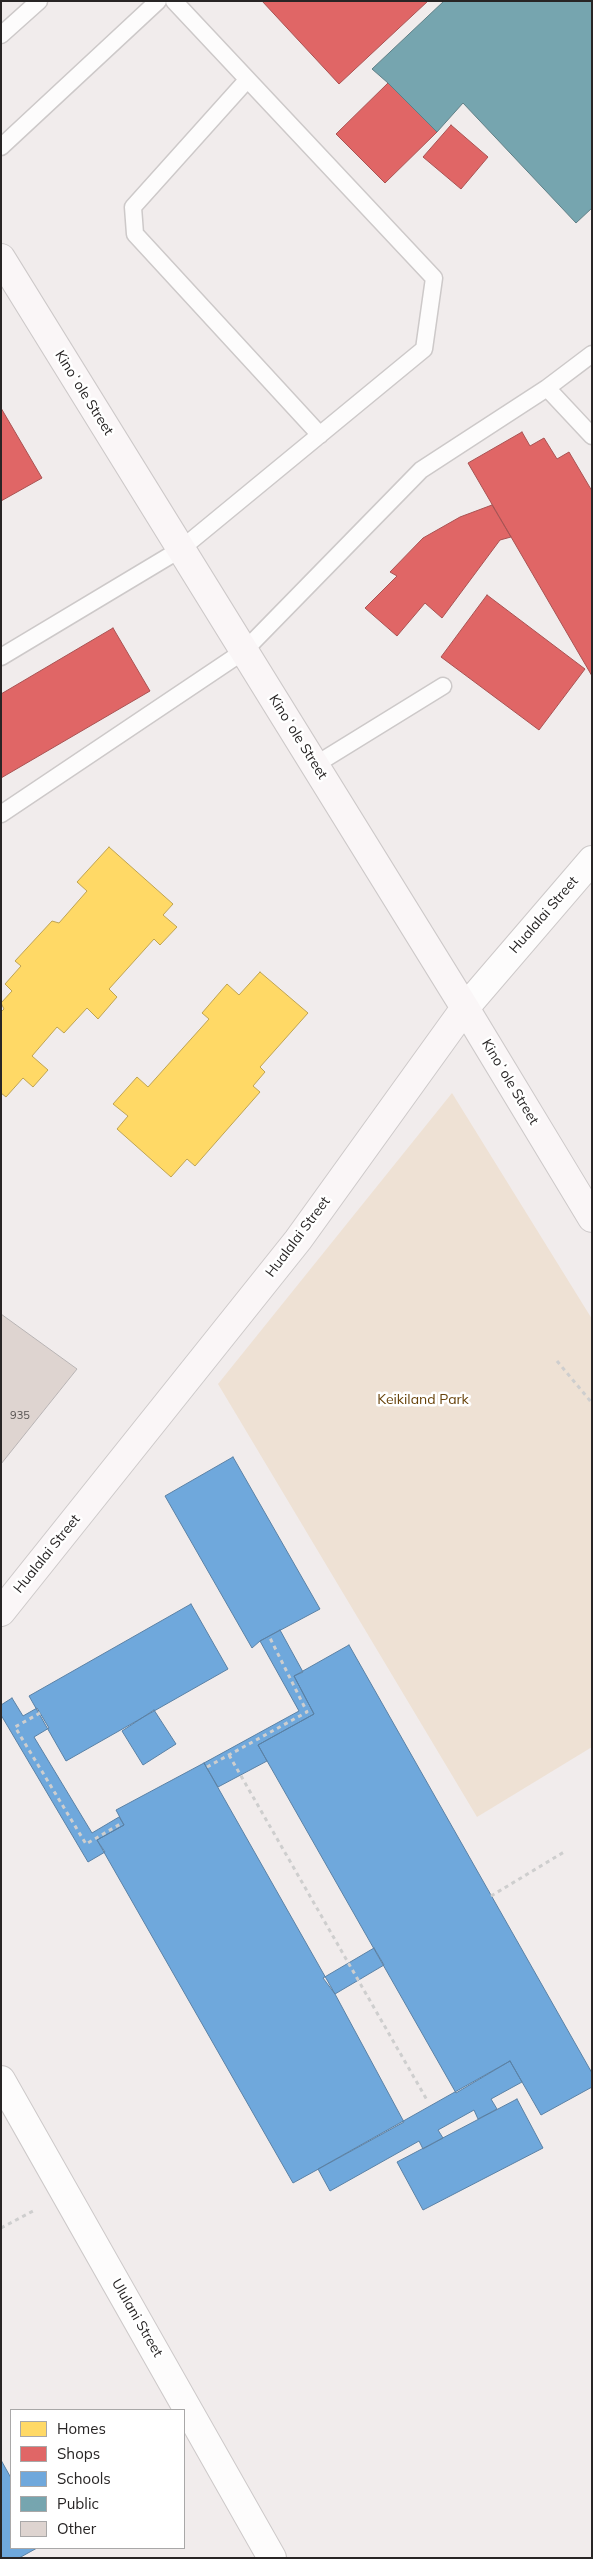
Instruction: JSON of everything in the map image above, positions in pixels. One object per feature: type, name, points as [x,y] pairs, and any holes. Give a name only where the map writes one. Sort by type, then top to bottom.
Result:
[{"type":"street","name":"Kinoʻole Street","points":[[1,258],[465,1008],[592,1218]]},
{"type":"street","name":"Hualalai Street","points":[[1,1612],[298,1240],[465,1008],[592,860]]},
{"type":"street","name":"Ululani Street","points":[[1,2080],[272,2558]]},
{"type":"lane","points":[[1,35],[39,1]]},
{"type":"lane","points":[[1,147],[158,1]]},
{"type":"lane","points":[[1,657],[181,549],[424,349],[434,278],[174,1]]},
{"type":"lane","points":[[247,80],[133,207],[135,234],[320,435]]},
{"type":"lane","points":[[1,814],[244,650],[421,470],[547,388],[592,354]]},
{"type":"lane","points":[[547,388],[592,436]]},
{"type":"lane","points":[[315,765],[443,686]]},
{"type":"path","points":[[557,1361],[592,1403]]},
{"type":"path","points":[[207,1768],[307,1712],[269,1636]]},
{"type":"path","points":[[296,1691],[300,1688]]},
{"type":"path","points":[[40,1713],[16,1727],[86,1844],[122,1822]]},
{"type":"path","points":[[229,1755],[427,2100]]},
{"type":"path","points":[[491,1896],[564,1852]]},
{"type":"green space","name":"Keikiland Park","points":[[452,1093],[592,1319],[592,1747],[477,1817],[218,1384]]},
{"type":"building: Homes","points":[[109,847],[173,904],[163,915],[177,927],[160,945],[154,939],[109,989],[117,997],[98,1019],[87,1008],[64,1033],[57,1027],[32,1056],[48,1070],[33,1087],[23,1078],[6,1097],[1,1093],[1,1012],[4,1009],[1,1003],[12,991],[5,984],[21,966],[15,961],[52,921],[59,923],[87,891],[77,882]]},
{"type":"building: Homes","points":[[260,972],[308,1013],[260,1067],[265,1072],[253,1086],[260,1092],[195,1166],[187,1159],[171,1177],[117,1129],[128,1116],[113,1104],[137,1077],[148,1087],[209,1019],[202,1013],[227,984],[239,995]]},
{"type":"building: Shops","points":[[262,1],[428,1],[339,84]]},
{"type":"building: Shops","points":[[388,83],[437,132],[385,183],[336,134]]},
{"type":"building: Shops","points":[[451,125],[488,157],[461,189],[423,157]]},
{"type":"building: Shops","points":[[1,408],[42,478],[1,501]]},
{"type":"building: Shops","points":[[522,432],[530,446],[544,438],[557,459],[569,452],[592,491],[592,676],[468,463]]},
{"type":"building: Shops","points":[[492,505],[511,537],[500,540],[442,618],[425,603],[397,636],[365,608],[397,576],[390,572],[423,538],[460,517]]},
{"type":"building: Shops","points":[[487,595],[585,669],[539,730],[441,657]]},
{"type":"building: Shops","points":[[113,628],[150,691],[1,778],[1,694]]},
{"type":"building: Schools","points":[[233,1457],[320,1609],[260,1641],[252,1648],[165,1496]]},
{"type":"building: Schools","points":[[191,1604],[228,1669],[66,1761],[29,1696]]},
{"type":"building: Schools","points":[[280,1630],[303,1672],[294,1676],[314,1714],[258,1745],[267,1761],[218,1787],[204,1763],[299,1711],[260,1641]]},
{"type":"building: Schools","points":[[349,1645],[592,2073],[592,2087],[541,2115],[510,2061],[456,2093],[258,1745],[314,1714],[294,1676]]},
{"type":"building: Schools","points":[[12,1698],[23,1716],[37,1708],[49,1728],[34,1737],[92,1833],[119,1817],[124,1825],[97,1840],[105,1852],[88,1862],[1,1715],[1,1705]]},
{"type":"building: Schools","points":[[154,1710],[176,1744],[143,1765],[122,1731]]},
{"type":"building: Schools","points":[[204,1763],[335,1994],[404,2122],[293,2183],[97,1840],[124,1825],[116,1810]]},
{"type":"building: Schools","points":[[374,1948],[384,1965],[335,1994],[323,1978]]},
{"type":"building: Schools","points":[[510,2061],[522,2082],[491,2099],[497,2109],[478,2119],[474,2110],[438,2130],[443,2138],[423,2149],[419,2141],[330,2191],[318,2169]]},
{"type":"building: Schools","points":[[517,2099],[543,2148],[423,2210],[397,2162]]},
{"type":"building: Schools","points":[[1,2460],[10,2476],[10,2549],[35,2549],[19,2558],[1,2558]]},
{"type":"building: Public","points":[[444,1],[592,1],[592,208],[576,223],[463,103],[437,132],[372,69]]},
{"type":"building: Other","points":[[1,1314],[77,1369],[1,1464]]}]
